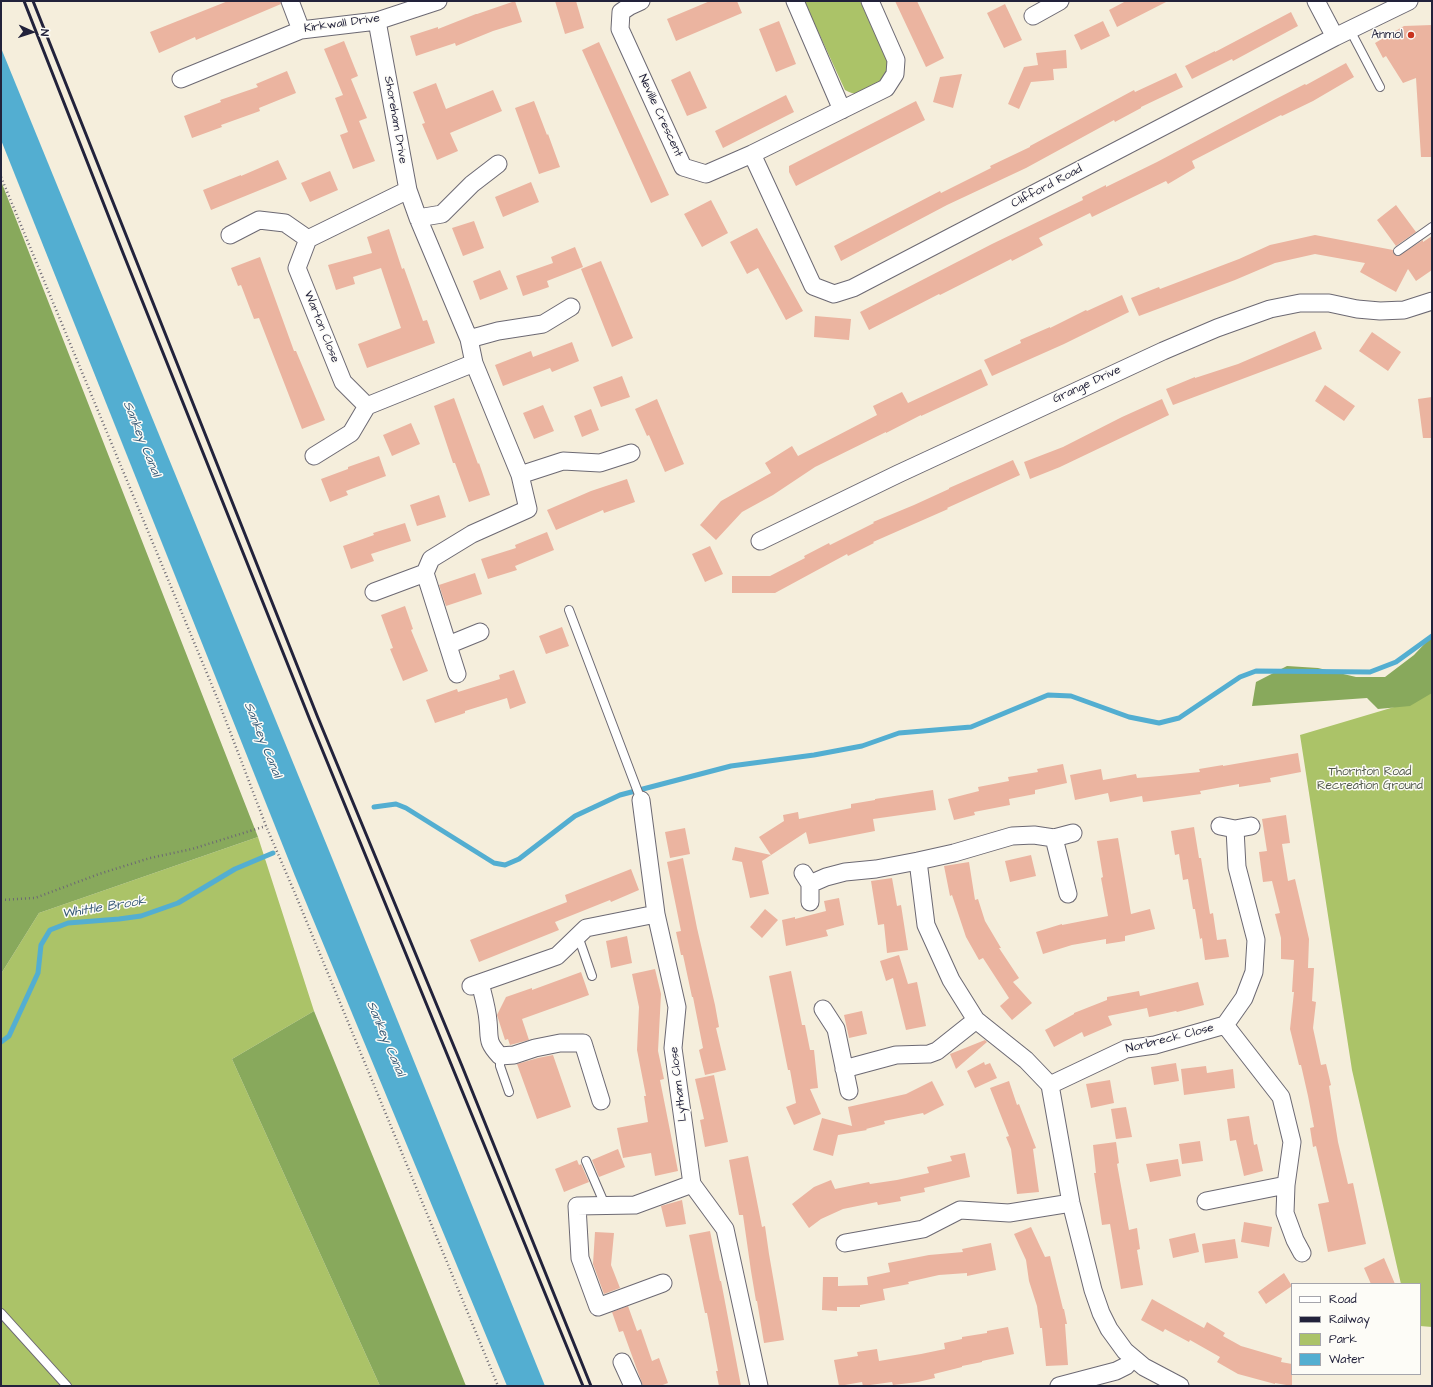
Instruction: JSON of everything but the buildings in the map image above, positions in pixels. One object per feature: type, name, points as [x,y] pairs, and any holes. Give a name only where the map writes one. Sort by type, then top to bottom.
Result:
[{"type":"street","points":[[290,1],[301,30]]},
{"type":"street","name":"Kirkwall Drive","points":[[181,79],[301,30],[377,21],[438,1]]},
{"type":"street","name":"Neville Crescent","points":[[641,1],[630,6],[616,7],[620,29],[683,167],[706,174],[752,154],[886,88],[895,74],[896,60],[870,1]]},
{"type":"street","points":[[795,1],[842,110]]},
{"type":"street","points":[[1033,16],[1060,1]]},
{"type":"street","points":[[1316,1],[1335,37]]},
{"type":"street","name":"Clifford Road","points":[[752,154],[813,286],[834,294],[853,288],[1335,37],[1409,1]]},
{"type":"street","name":"Shoreham Drive","points":[[377,21],[408,190],[418,218],[469,339],[474,363],[520,475],[528,509],[472,534],[431,559],[424,573]]},
{"type":"street","points":[[418,218],[442,214],[472,184],[498,164]]},
{"type":"street","points":[[230,235],[260,220],[285,223],[308,239],[408,190]]},
{"type":"street","name":"Warton Close","points":[[308,239],[297,268],[343,382],[367,406]]},
{"type":"street","name":"Grange Drive","points":[[760,542],[898,474],[1217,328],[1270,309],[1300,303],[1330,303],[1357,309],[1380,311],[1404,310],[1432,301]]},
{"type":"street","points":[[469,339],[498,330],[544,324],[571,307]]},
{"type":"street","points":[[314,456],[351,433],[367,406],[474,363]]},
{"type":"street","points":[[520,475],[563,461],[600,463],[631,453]]},
{"type":"street","points":[[374,592],[424,573],[457,674]]},
{"type":"street","points":[[448,645],[480,632]]},
{"type":"street","name":"Lytham Close","points":[[641,800],[656,914],[677,1007],[673,1048],[692,1184],[725,1229],[759,1386]]},
{"type":"street","name":"Norbreck Close","points":[[1050,1085],[1126,1049],[1155,1044],[1225,1025],[1244,998],[1254,972],[1256,940],[1237,867],[1235,827]]},
{"type":"street","points":[[810,902],[807,879],[918,861],[954,853],[1012,836],[1034,835],[1054,838],[1073,833]]},
{"type":"street","points":[[1054,838],[1068,894]]},
{"type":"street","points":[[918,861],[926,925],[951,980],[976,1020],[1026,1060],[1050,1085],[1071,1203],[1093,1290],[1101,1313],[1109,1329],[1133,1358],[1154,1373],[1180,1386]]},
{"type":"street","points":[[601,1101],[583,1044],[560,1043],[535,1048],[514,1055],[500,1056],[493,1049],[488,1036],[488,1021],[476,984],[557,956],[586,928],[656,914]]},
{"type":"street","points":[[823,1009],[836,1029],[849,1091]]},
{"type":"street","points":[[844,1070],[896,1055],[929,1054],[937,1051],[976,1020]]},
{"type":"street","name":"Norbreck Close","points":[[1225,1025],[1281,1097],[1292,1142],[1286,1185],[1285,1214],[1304,1258]]},
{"type":"street","points":[[663,1283],[598,1306],[580,1258],[577,1206],[635,1205],[692,1184]]},
{"type":"street","points":[[1206,1202],[1286,1185]]},
{"type":"street","points":[[845,1243],[923,1229],[960,1210],[1009,1212],[1071,1203]]},
{"type":"street","points":[[1059,1386],[1116,1370],[1126,1366],[1133,1358]]},
{"type":"street","points":[[622,1362],[633,1386]]},
{"type":"lane","points":[[1350,30],[1380,87]]},
{"type":"lane","points":[[1398,251],[1432,227]]},
{"type":"lane","points":[[569,610],[641,800]]},
{"type":"lane","points":[[578,936],[592,976]]},
{"type":"lane","points":[[500,1056],[500,1066],[509,1092]]},
{"type":"lane","points":[[586,1161],[605,1206]]},
{"type":"lane","points":[[1,1312],[67,1386]]},
{"type":"path","points":[[1,177],[218,700],[266,826],[498,1386]]},
{"type":"path","points":[[1,900],[35,898],[99,874],[150,858],[192,849],[266,826]]},
{"type":"green space","points":[[804,1],[860,1],[889,64],[884,83],[861,94],[851,93],[845,90]]},
{"type":"green space","points":[[1,181],[258,837],[39,913],[1,974]]},
{"type":"green space","points":[[1432,636],[1432,693],[1410,706],[1378,709],[1367,698],[1252,706],[1256,682],[1287,666],[1318,668],[1356,677],[1385,677],[1414,655]]},
{"type":"green space","name":"Thornton Road Recreation Ground","points":[[1432,688],[1432,1327],[1421,1326],[1421,1283],[1401,1283],[1352,1070],[1300,735],[1411,702]]},
{"type":"green space","points":[[258,837],[314,1011],[232,1059],[380,1386],[1,1386],[1,974],[39,913]]},
{"type":"green space","points":[[314,1011],[466,1386],[380,1386],[232,1059]]},
{"type":"water","name":"Sankey Canal","points":[[1,48],[330,853],[545,1386],[507,1386],[295,876],[1,140]]},
{"type":"waterway","points":[[374,807],[396,804],[406,808],[494,863],[505,865],[519,859],[575,816],[620,795],[731,766],[814,755],[862,746],[899,733],[971,727],[1048,695],[1071,696],[1129,717],[1159,723],[1179,718],[1240,677],[1256,671],[1370,672],[1396,662],[1432,636]]},
{"type":"waterway","name":"Whittle Brook","points":[[1,1042],[9,1036],[38,973],[41,945],[50,930],[68,923],[141,916],[178,903],[235,869],[273,853]]},
{"type":"railway","points":[[24,1],[310,720],[583,1386]]},
{"type":"railway","points":[[33,1],[318,718],[462,1066],[591,1386]]},
{"type":"place","name":"Anmol","points":[[1411,35]]}]
